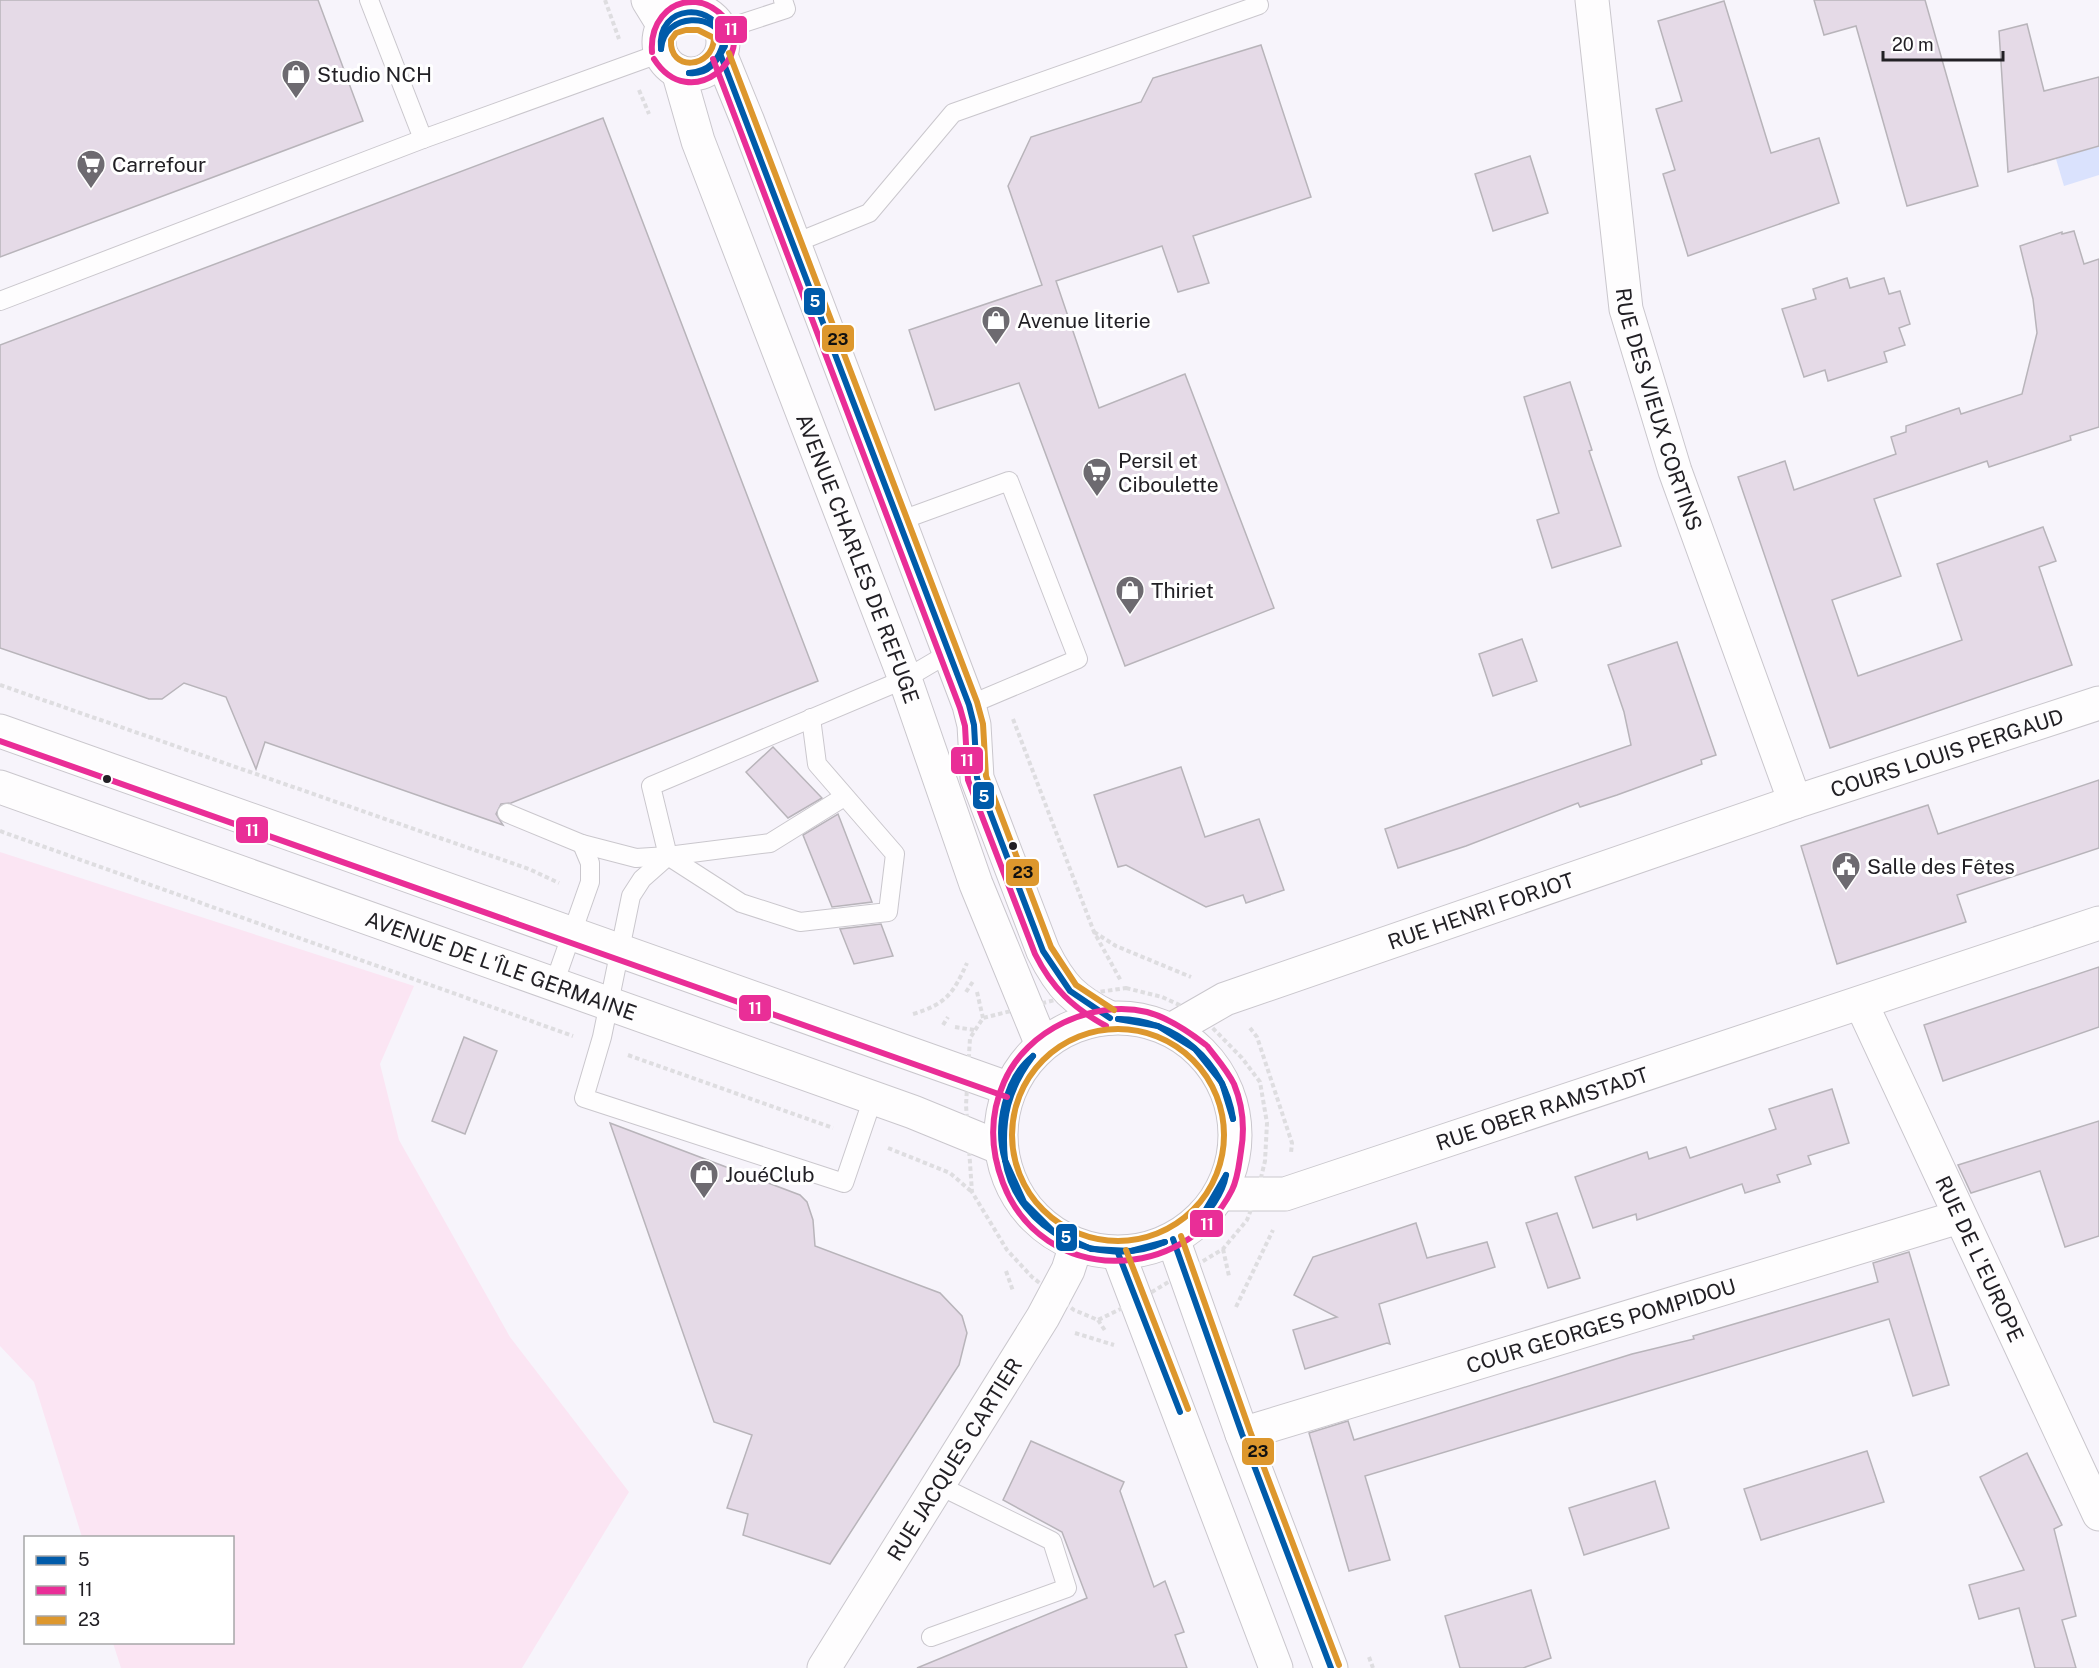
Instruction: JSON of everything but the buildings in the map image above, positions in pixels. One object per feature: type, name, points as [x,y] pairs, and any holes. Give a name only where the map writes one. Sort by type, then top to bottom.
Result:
[{"type":"street","name":"RUE DES VIEUX CORTINS","points":[[1592,0],[1626,309],[1675,471],[1795,802]]},
{"type":"street","points":[[711,25],[710,69],[694,74],[663,38],[674,15],[688,10],[711,25],[969,705],[974,725],[977,778],[1043,951],[1056,977],[1071,996],[1110,1018]]},
{"type":"street","name":"AVENUE CHARLES DE REFUGE","points":[[663,38],[698,141],[905,679],[976,884],[1042,1045]]},
{"type":"street","name":"COURS LOUIS PERGAUD","points":[[1795,802],[2099,703]]},
{"type":"street","points":[[0,731],[1010,1089]]},
{"type":"street","name":"AVENUE DE L'ÎLE GERMAINE","points":[[0,787],[873,1098],[1001,1148]]},
{"type":"street","name":"RUE HENRI FORJOT","points":[[1171,1030],[1225,999],[1795,802]]},
{"type":"street","name":"RUE OBER RAMSTADT","points":[[1220,1194],[1285,1194],[2099,923]]},
{"type":"street","name":"RUE DE L'EUROPE","points":[[1861,1003],[2099,1514]]},
{"type":"street","points":[[1110,1018],[1141,1020],[1171,1030],[1201,1052],[1223,1083],[1234,1120],[1233,1158],[1220,1194],[1200,1219],[1173,1239],[1147,1250],[1118,1253],[1097,1251],[1076,1245],[1047,1230],[1025,1207],[1009,1180],[1001,1148],[1002,1118],[1010,1089],[1023,1065],[1042,1045],[1074,1026],[1110,1018]]},
{"type":"street","name":"COUR GEORGES POMPIDOU","points":[[1242,1434],[1959,1217]]},
{"type":"street","points":[[1173,1239],[1242,1434],[1331,1668]]},
{"type":"street","name":"RUE JACQUES CARTIER","points":[[824,1668],[940,1486],[1054,1296],[1068,1270],[1076,1245]]},
{"type":"street","points":[[1118,1253],[1276,1668]]},
{"type":"lane","points":[[369,0],[423,139]]},
{"type":"lane","points":[[711,25],[786,9],[783,0]]},
{"type":"lane","points":[[795,243],[869,213],[953,113],[1259,5]]},
{"type":"lane","points":[[0,301],[423,139],[663,38]]},
{"type":"lane","points":[[899,521],[1009,481],[1078,659],[969,705]]},
{"type":"lane","points":[[811,718],[817,764],[895,854],[888,912],[800,922],[741,903],[668,856],[651,786],[811,718],[905,679],[949,653]]},
{"type":"lane","points":[[507,813],[582,844],[636,858],[770,843],[844,797]]},
{"type":"lane","points":[[554,984],[587,896],[590,882],[590,863],[582,844]]},
{"type":"lane","points":[[668,856],[642,879],[631,896],[610,1004],[584,1098],[844,1183],[873,1098]]},
{"type":"lane","points":[[931,1638],[1066,1588],[1052,1541],[940,1486]]},
{"type":"path","points":[[0,685],[529,869],[587,896]]},
{"type":"path","points":[[0,831],[859,1137],[950,1173],[972,1192],[1007,1250],[1054,1296],[1088,1318],[1098,1320],[1137,1301],[1224,1250],[1247,1220],[1266,1161],[1267,1123],[1260,1082],[1230,1044],[1199,1014],[1162,997],[1126,988],[1071,996],[983,1018],[970,1038],[967,1134],[972,1192]]},
{"type":"path","points":[[1094,932],[1126,988]]},
{"type":"path","points":[[910,1015],[934,1008],[948,998],[956,989],[968,962]]},
{"type":"path","points":[[966,992],[974,980],[983,1018]]},
{"type":"path","points":[[948,1017],[943,1025],[974,1030]]},
{"type":"shaded area","points":[[0,852],[414,986],[380,1064],[399,1140],[510,1337],[629,1492],[522,1668],[121,1668],[113,1644],[234,1644],[234,1536],[82,1536],[34,1382],[0,1346]]},
{"type":"water","points":[[2099,146],[2099,175],[2064,186],[2056,159]]},
{"type":"transit line","name":"11","points":[[652,52],[657,24],[662,16],[676,5],[696,2],[712,7],[724,17],[733,32],[733,48],[727,62],[716,74],[701,81],[685,82],[669,75],[654,59]]},
{"type":"transit line","name":"5","points":[[661,49],[662,34],[668,23],[677,15],[688,12],[700,13],[710,18],[719,28],[724,41]]},
{"type":"transit line","name":"5","points":[[661,49],[664,37],[671,28],[681,22],[691,20],[712,25],[720,32],[724,41]]},
{"type":"transit line","name":"23","points":[[686,30],[698,30],[714,38],[707,56],[699,61],[683,62],[672,50],[671,40],[676,33],[686,30]]},
{"type":"transit line","name":"5","points":[[689,73],[702,72],[712,66],[725,46],[724,41]]},
{"type":"transit line","name":"5","points":[[689,73],[708,67],[716,59],[724,41]]},
{"type":"transit line","name":"23","points":[[729,53],[977,702],[983,724],[986,776],[1051,947],[1076,985],[1114,1010]]},
{"type":"transit line","name":"5","points":[[721,56],[969,705],[974,725],[977,778],[1043,951],[1070,991],[1110,1018]]},
{"type":"transit line","name":"11","points":[[713,59],[960,708],[965,726],[968,780],[1035,954],[1064,996],[1083,1012],[1106,1026]]},
{"type":"transit line","name":"11","points":[[0,741],[1007,1097]]},
{"type":"transit line","name":"11","points":[[1206,1045],[1171,1021],[1147,1012],[1126,1009],[1105,1010],[1063,1023],[1028,1047],[1014,1064],[1004,1082],[996,1107],[993,1133],[996,1158],[1003,1183],[1022,1217],[1048,1241],[1080,1256],[1114,1261],[1149,1257],[1181,1243],[1210,1221],[1234,1185],[1239,1166],[1243,1125],[1234,1084],[1208,1047]]},
{"type":"transit line","name":"5","points":[[1118,1019],[1158,1026],[1195,1049],[1222,1083],[1233,1119]]},
{"type":"transit line","name":"5","points":[[1118,1019],[1139,1021],[1159,1027],[1194,1048],[1220,1079],[1233,1119]]},
{"type":"transit line","name":"23","points":[[1108,1029],[1128,1029],[1149,1033],[1168,1041],[1193,1060],[1206,1076],[1216,1094],[1222,1114],[1224,1135],[1222,1156],[1216,1176],[1206,1194],[1193,1210],[1168,1229],[1149,1237],[1128,1241],[1108,1241],[1087,1237],[1068,1229],[1036,1202],[1024,1185],[1016,1166],[1012,1145],[1012,1125],[1016,1104],[1024,1085],[1051,1053],[1068,1041],[1087,1033],[1108,1029]]},
{"type":"transit line","name":"5","points":[[1005,1160],[1001,1133],[1005,1104],[1015,1077],[1033,1056]]},
{"type":"transit line","name":"5","points":[[1005,1160],[1004,1131],[1008,1105],[1024,1068],[1033,1056]]},
{"type":"transit line","name":"5","points":[[1005,1160],[1024,1202],[1054,1232],[1091,1249],[1131,1251],[1165,1242]]},
{"type":"transit line","name":"5","points":[[1005,1160],[1013,1185],[1026,1207],[1044,1225],[1065,1239],[1089,1248],[1114,1252],[1140,1250],[1165,1242]]},
{"type":"transit line","name":"5","points":[[1193,1225],[1202,1216],[1226,1175]]},
{"type":"transit line","name":"5","points":[[1193,1225],[1214,1203],[1222,1189],[1226,1175]]},
{"type":"transit line","name":"23","points":[[1181,1236],[1250,1431],[1339,1665]]},
{"type":"transit line","name":"5","points":[[1173,1239],[1242,1434],[1331,1668]]},
{"type":"transit line","name":"23","points":[[1126,1250],[1188,1409]]},
{"type":"transit line","name":"5","points":[[1118,1253],[1180,1412]]},
{"type":"place","name":"Studio NCH","points":[[296,100]]},
{"type":"place","name":"Carrefour","points":[[91,190]]},
{"type":"place","name":"Avenue literie","points":[[996,346]]},
{"type":"place","name":"Persil et Ciboulette","points":[[1097,498]]},
{"type":"place","name":"Thiriet","points":[[1130,616]]},
{"type":"place","name":"Salle des Fêtes","points":[[1846,892]]},
{"type":"place","name":"JouéClub","points":[[704,1200]]}]
